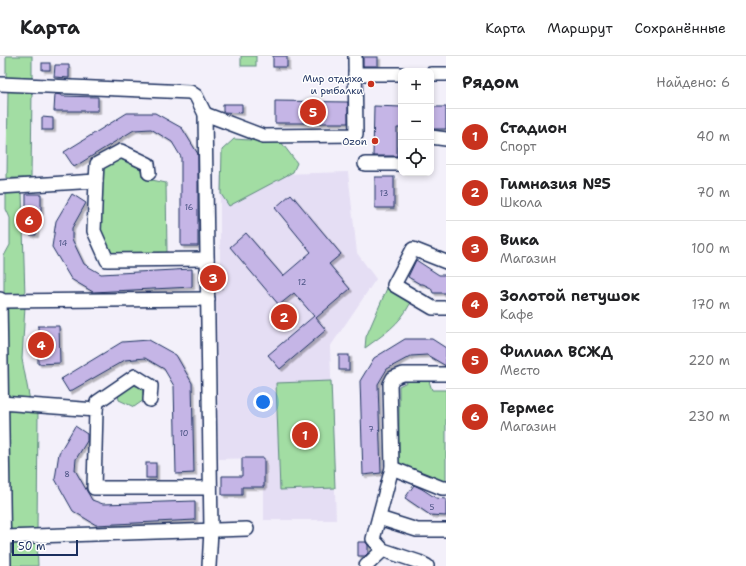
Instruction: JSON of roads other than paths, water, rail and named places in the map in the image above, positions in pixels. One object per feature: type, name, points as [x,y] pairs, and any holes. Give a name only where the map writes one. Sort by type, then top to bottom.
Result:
[{"type":"street","points":[[205,114],[263,136],[356,135],[355,56]]},
{"type":"street","points":[[355,74],[398,74]]},
{"type":"street","points":[[434,74],[446,74]]},
{"type":"street","points":[[0,84],[190,92],[196,96],[205,114],[211,531],[209,566]]},
{"type":"street","points":[[434,137],[446,139]]},
{"type":"street","points":[[149,174],[148,164],[122,151],[97,164],[94,231],[107,260],[207,259]]},
{"type":"street","points":[[365,164],[398,164]]},
{"type":"street","points":[[0,186],[96,181]]},
{"type":"street","points":[[446,262],[413,249],[394,285],[433,308],[446,308]]},
{"type":"street","points":[[4,566],[2,543],[0,300],[208,299]]},
{"type":"street","points":[[427,566],[383,550],[373,539],[392,468],[390,384],[393,378],[403,374],[446,374]]},
{"type":"street","points":[[150,400],[151,386],[135,376],[97,402],[94,488],[210,488]]},
{"type":"street","points":[[1,403],[96,410]]},
{"type":"street","points":[[392,468],[442,488],[446,488]]},
{"type":"street","points":[[379,518],[417,530],[446,530]]},
{"type":"street","points":[[2,543],[247,529]]},
{"type":"street","points":[[366,566],[383,550]]},
{"type":"place","name":"Мир отдыха и рыбалки","points":[[371,84]]},
{"type":"place","name":"Филиал ВСЖД","points":[[313,112]]},
{"type":"place","name":"Ozon","points":[[375,141]]},
{"type":"place","name":"Гермес","points":[[29,220]]},
{"type":"place","name":"Вика","points":[[213,278]]},
{"type":"place","name":"Гимназия №5","points":[[284,317]]},
{"type":"place","name":"Золотой петушок","points":[[41,345]]},
{"type":"place","name":"Стадион","points":[[305,435]]}]
